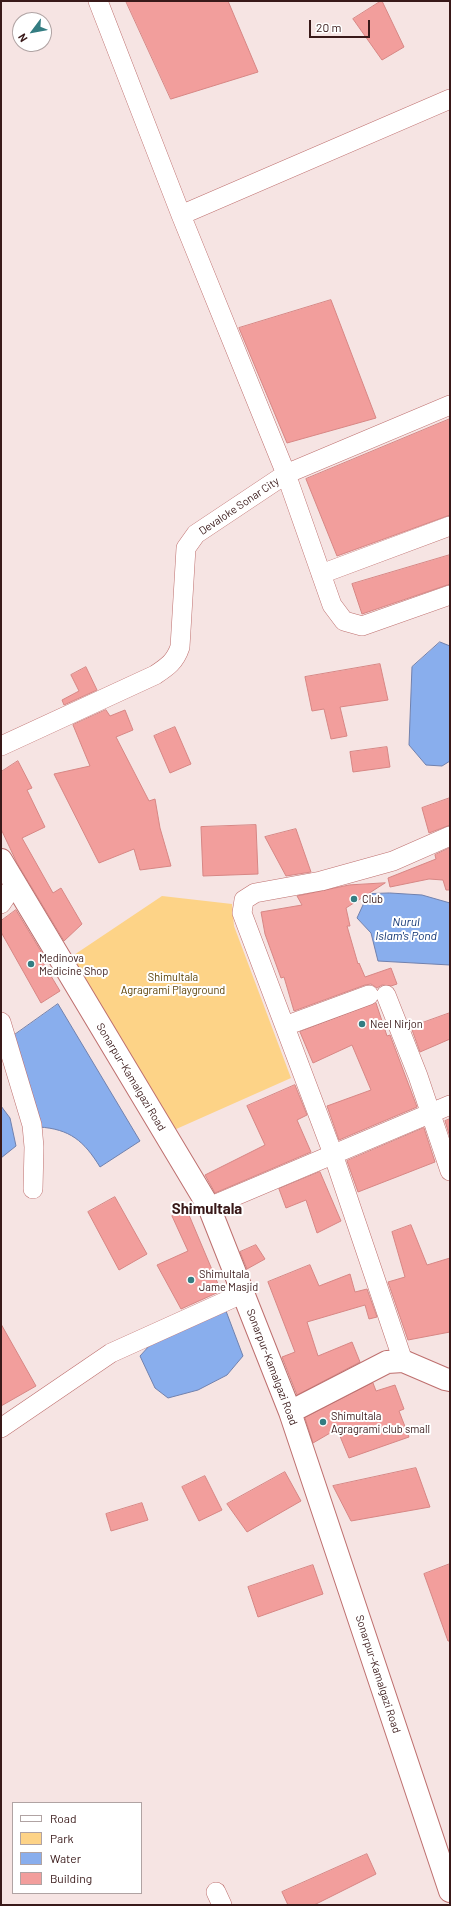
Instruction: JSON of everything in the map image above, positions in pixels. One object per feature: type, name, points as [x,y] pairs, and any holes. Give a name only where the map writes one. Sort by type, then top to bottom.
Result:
[{"type":"main road","name":"Sonarpur-Kamalgazi Road","points":[[1,860],[208,1207],[244,1293],[290,1412],[450,1891]]},
{"type":"main road","points":[[290,1412],[387,1362],[403,1361],[450,1380]]},
{"type":"street","points":[[98,1],[180,215],[286,474],[450,405]]},
{"type":"street","points":[[180,215],[450,99]]},
{"type":"street","name":"Devaloke Sonar City","points":[[1,746],[155,675],[169,666],[176,658],[180,647],[186,548],[196,534],[286,474],[332,606],[344,621],[362,626],[450,596]]},
{"type":"street","points":[[321,574],[450,526]]},
{"type":"street","points":[[403,1361],[333,1154],[242,913],[244,900],[255,893],[321,881],[393,861],[450,836]]},
{"type":"street","points":[[1,904],[15,883]]},
{"type":"street","points":[[285,1026],[377,995],[418,1076],[450,1171]]},
{"type":"street","points":[[1,1022],[32,1125],[34,1147],[33,1189]]},
{"type":"street","points":[[208,1207],[450,1105]]},
{"type":"street","points":[[1,1428],[111,1353],[244,1293]]},
{"type":"green space","name":"Shimultala Agragrami Playground","points":[[162,896],[232,904],[234,926],[291,1078],[174,1130],[68,959]]},
{"type":"water","points":[[440,642],[450,646],[450,761],[442,766],[426,765],[409,745],[412,667]]},
{"type":"water","name":"Nurul Islam's Pond","points":[[390,893],[422,895],[450,903],[450,965],[378,961],[371,933],[357,918],[368,894]]},
{"type":"water","points":[[58,1004],[140,1141],[100,1167],[82,1143],[75,1138],[59,1130],[39,1127],[13,1036]]},
{"type":"water","points":[[1,1106],[10,1118],[16,1146],[1,1158]]},
{"type":"water","points":[[226,1311],[243,1356],[227,1375],[198,1390],[168,1398],[155,1388],[140,1356],[150,1345]]},
{"type":"building","points":[[126,1],[228,1],[258,72],[171,99]]},
{"type":"building","points":[[381,1],[404,47],[382,60],[353,19]]},
{"type":"building","points":[[331,300],[376,418],[287,443],[239,328]]},
{"type":"building","points":[[450,419],[450,515],[337,556],[306,479]]},
{"type":"building","points":[[450,555],[450,584],[362,614],[352,584]]},
{"type":"building","points":[[380,664],[388,700],[340,707],[347,736],[331,739],[324,709],[312,711],[305,677]]},
{"type":"building","points":[[86,667],[97,690],[64,705],[62,700],[79,691],[71,675]]},
{"type":"building","points":[[106,710],[110,716],[125,710],[133,730],[116,737],[149,801],[155,799],[160,828],[171,866],[140,870],[134,849],[99,863],[54,774],[90,766],[73,725]]},
{"type":"building","points":[[175,727],[191,764],[170,773],[154,736]]},
{"type":"building","points":[[387,747],[390,767],[353,772],[350,752]]},
{"type":"building","points":[[18,761],[32,788],[27,790],[45,827],[22,838],[53,893],[61,888],[82,924],[64,941],[17,863],[1,829],[1,772]]},
{"type":"building","points":[[450,798],[450,825],[429,833],[422,808]]},
{"type":"building","points":[[256,825],[258,874],[203,876],[201,827]]},
{"type":"building","points":[[296,829],[311,872],[286,876],[265,837]]},
{"type":"building","points":[[450,848],[450,890],[446,890],[443,880],[429,879],[390,887],[388,878],[436,859],[435,855]]},
{"type":"building","points":[[385,883],[346,908],[350,926],[347,926],[358,964],[359,963],[365,977],[391,968],[397,984],[391,986],[382,985],[377,988],[371,984],[365,985],[294,1011],[284,977],[281,978],[265,934],[261,912],[302,905],[297,896],[349,885]]},
{"type":"building","points":[[16,910],[45,958],[42,961],[60,991],[41,1003],[1,932],[1,921]]},
{"type":"building","points":[[376,1003],[387,1036],[390,1035],[417,1107],[339,1140],[327,1106],[371,1090],[352,1045],[313,1063],[300,1032]]},
{"type":"building","points":[[450,1013],[450,1039],[420,1052],[411,1027]]},
{"type":"building","points":[[295,1085],[307,1115],[297,1120],[311,1152],[215,1193],[205,1175],[265,1145],[247,1106]]},
{"type":"building","points":[[450,1119],[450,1137],[445,1121]]},
{"type":"building","points":[[424,1128],[435,1162],[358,1192],[347,1161]]},
{"type":"building","points":[[320,1172],[341,1221],[317,1233],[306,1200],[286,1208],[279,1189]]},
{"type":"building","points":[[115,1197],[147,1254],[119,1270],[88,1212]]},
{"type":"building","name":"Shimultala Jame Masjid","points":[[186,1208],[221,1291],[181,1309],[157,1265],[188,1251],[172,1216]]},
{"type":"building","points":[[411,1225],[427,1265],[450,1258],[450,1332],[408,1340],[388,1282],[405,1277],[392,1232]]},
{"type":"building","points":[[256,1245],[265,1259],[247,1269],[240,1252]]},
{"type":"building","points":[[310,1265],[319,1286],[350,1274],[355,1292],[367,1289],[377,1317],[369,1319],[365,1305],[307,1322],[318,1356],[352,1342],[360,1362],[297,1395],[282,1357],[295,1352],[268,1282]]},
{"type":"building","points":[[1,1324],[36,1386],[1,1406]]},
{"type":"building","points":[[373,1383],[376,1391],[395,1385],[404,1409],[399,1411],[409,1437],[349,1458],[337,1429],[313,1443],[305,1418]]},
{"type":"building","points":[[416,1468],[430,1507],[351,1521],[333,1486]]},
{"type":"building","points":[[285,1472],[301,1501],[247,1532],[227,1504]]},
{"type":"building","points":[[205,1476],[222,1510],[199,1521],[182,1487]]},
{"type":"building","points":[[142,1503],[148,1520],[111,1531],[106,1514]]},
{"type":"building","points":[[450,1564],[450,1641],[448,1641],[424,1574]]},
{"type":"building","points":[[313,1565],[323,1594],[258,1617],[248,1587]]},
{"type":"building","points":[[367,1854],[376,1874],[314,1905],[288,1905],[282,1892]]},
{"type":"place","name":"Club","points":[[354,899]]},
{"type":"place","name":"Medinova Medicine Shop","points":[[31,964]]},
{"type":"place","name":"Neel Nirjon","points":[[362,1024]]},
{"type":"place","name":"Shimultala Jame Masjid","points":[[191,1280]]},
{"type":"place","name":"Shimultala Agragrami club small","points":[[323,1422]]},
{"type":"district","name":"Shimultala","points":[[207,1209]]}]
